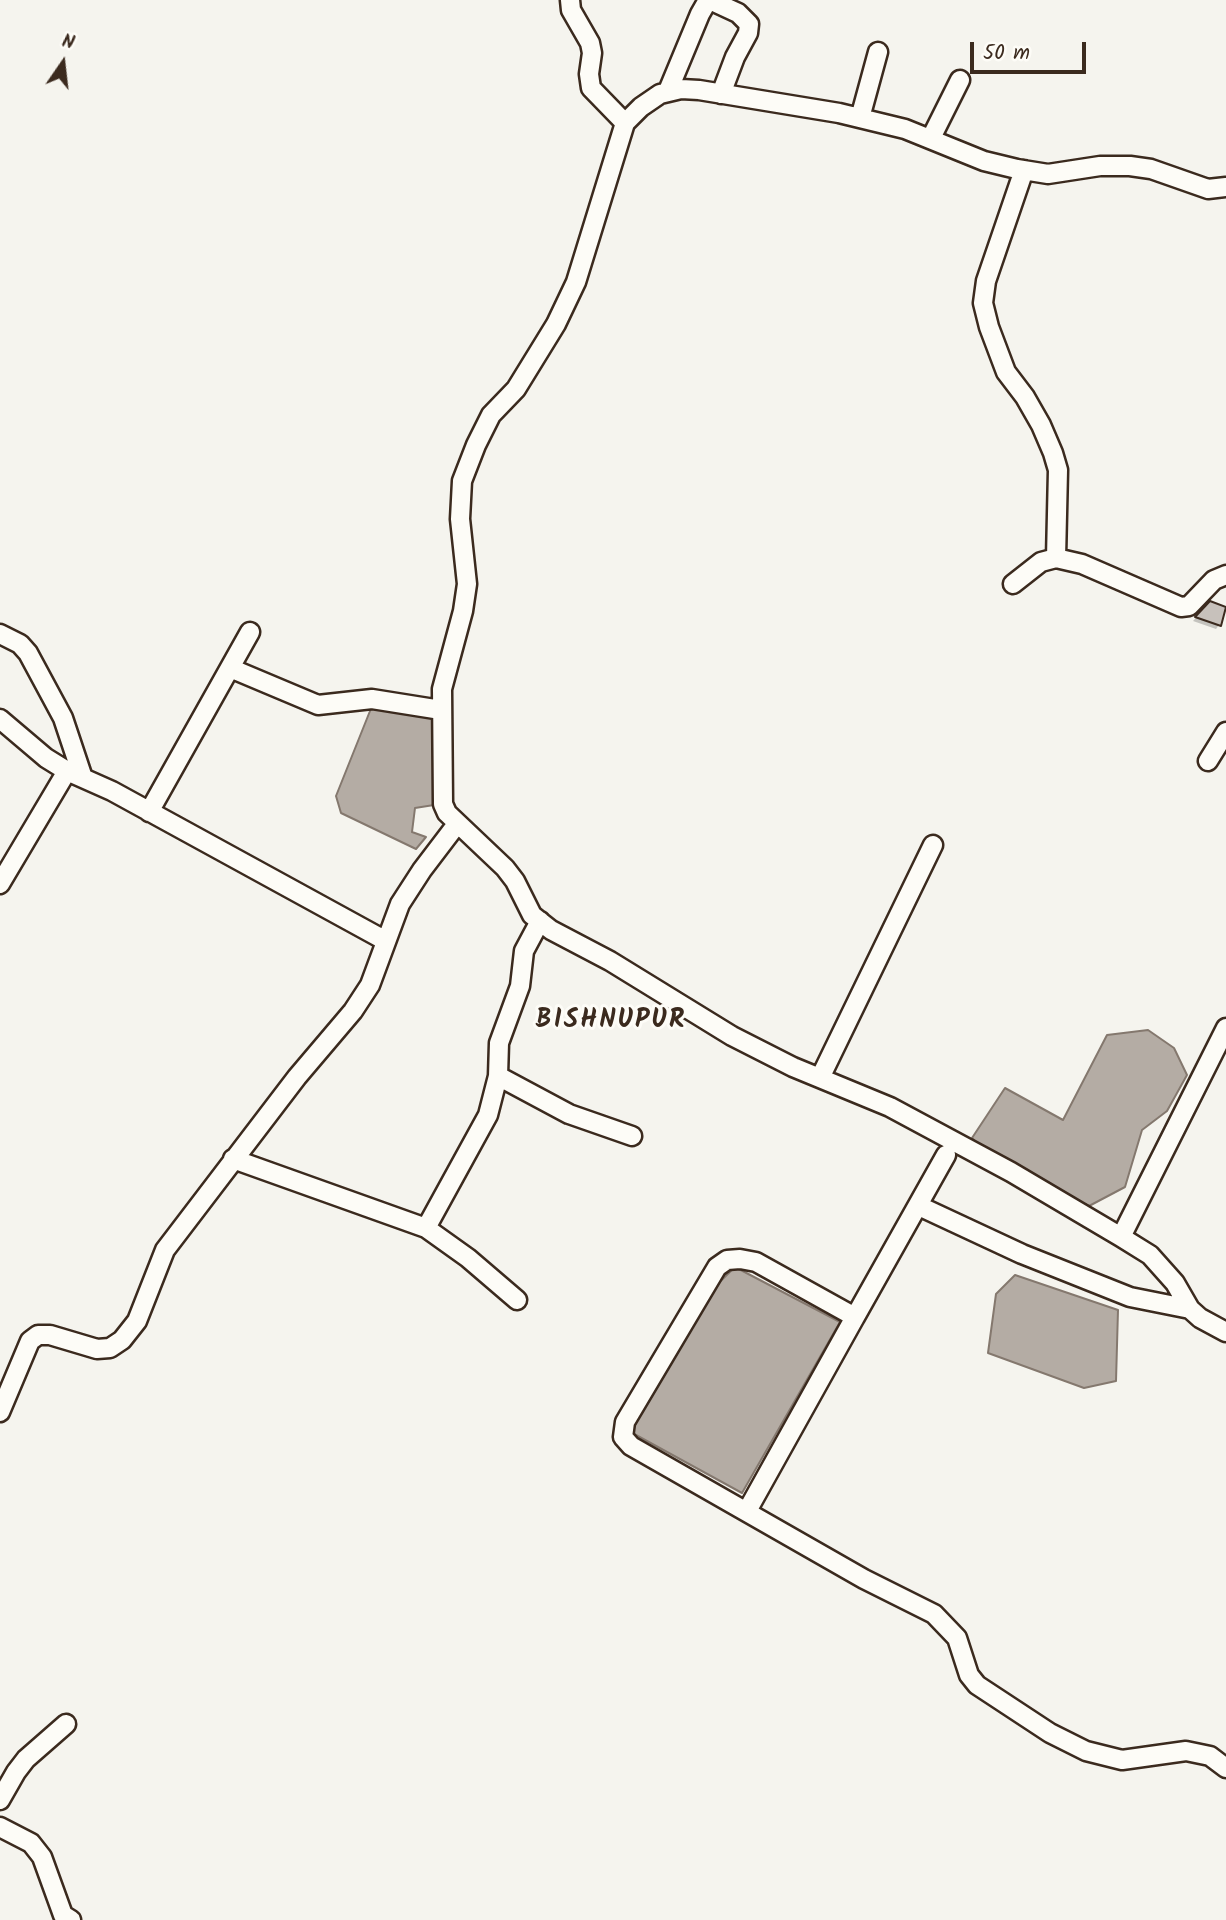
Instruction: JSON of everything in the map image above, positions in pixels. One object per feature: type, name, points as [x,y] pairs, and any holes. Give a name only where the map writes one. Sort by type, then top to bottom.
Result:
[{"type":"street","points":[[570,0],[571,10],[593,53],[589,74],[591,88],[625,123]]},
{"type":"street","points":[[668,91],[700,14],[709,0],[738,13],[749,24],[748,33],[735,57],[721,94]]},
{"type":"street","points":[[860,118],[878,51]]},
{"type":"street","points":[[931,138],[960,80]]},
{"type":"street","points":[[1226,187],[1208,189],[1151,169],[1130,166],[1100,166],[1048,174],[1024,170],[984,161],[905,129],[860,118],[721,94],[681,89],[668,91],[641,107],[625,123],[576,282],[556,324],[516,390],[491,415],[462,481],[460,519],[467,584],[463,611],[444,674],[441,710],[443,804],[457,824],[505,868],[515,881],[532,915],[551,930],[620,967],[732,1036],[820,1078],[890,1107],[1011,1172],[1121,1237],[1150,1255],[1164,1270],[1190,1309],[1200,1318],[1226,1332]]},
{"type":"street","points":[[1024,170],[986,281],[984,303],[989,327],[1006,372],[1026,397],[1041,425],[1058,470],[1056,558]]},
{"type":"street","points":[[1013,584],[1041,562],[1056,558],[1082,564],[1181,607],[1189,606],[1214,580],[1226,575]]},
{"type":"street","points":[[149,812],[250,632]]},
{"type":"street","points":[[0,634],[20,644],[27,653],[63,718],[75,775],[0,884]]},
{"type":"street","points":[[230,668],[318,705],[372,699],[441,710]]},
{"type":"street","points":[[0,719],[46,758],[75,775],[149,812],[386,941]]},
{"type":"street","points":[[1208,761],[1226,732]]},
{"type":"street","points":[[0,1412],[30,1341],[38,1335],[50,1335],[97,1349],[110,1348],[122,1340],[136,1321],[164,1250],[233,1159],[353,1011],[370,985],[400,904],[457,824]]},
{"type":"street","points":[[820,1078],[933,845]]},
{"type":"street","points":[[426,1228],[488,1115],[498,1076],[499,1043],[520,986],[524,951],[540,921]]},
{"type":"street","points":[[1121,1237],[1226,1028]]},
{"type":"street","points":[[498,1076],[569,1115],[632,1136]]},
{"type":"street","points":[[747,1511],[946,1155]]},
{"type":"street","points":[[233,1159],[426,1228],[468,1258],[517,1300]]},
{"type":"street","points":[[919,1206],[1022,1254],[1130,1297],[1190,1309]]},
{"type":"street","points":[[855,1317],[756,1262],[727,1260],[718,1267],[625,1422],[623,1437],[631,1446],[864,1578],[934,1614],[957,1638],[970,1675],[977,1685],[1050,1733],[1086,1751],[1122,1760],[1186,1751],[1209,1756],[1226,1768]]},
{"type":"street","points":[[0,1800],[26,1759],[66,1724]]},
{"type":"street","points":[[0,1827],[31,1843],[42,1857],[64,1915],[71,1920]]},
{"type":"shaded area","points":[[372,706],[435,719],[434,805],[415,808],[412,832],[426,837],[416,849],[341,813],[336,796]]},
{"type":"shaded area","points":[[1148,1030],[1174,1048],[1187,1075],[1167,1111],[1142,1130],[1125,1187],[1089,1206],[1000,1166],[972,1138],[1005,1088],[1063,1120],[1107,1035]]},
{"type":"shaded area","points":[[735,1267],[840,1322],[742,1493],[625,1429],[699,1302]]},
{"type":"shaded area","points":[[1015,1275],[1118,1310],[1116,1381],[1084,1388],[988,1353],[996,1294]]},
{"type":"building","points":[[1210,601],[1226,607],[1221,626],[1195,617]]},
{"type":"district","name":"BISHNUPUR","points":[[611,1023]]}]
